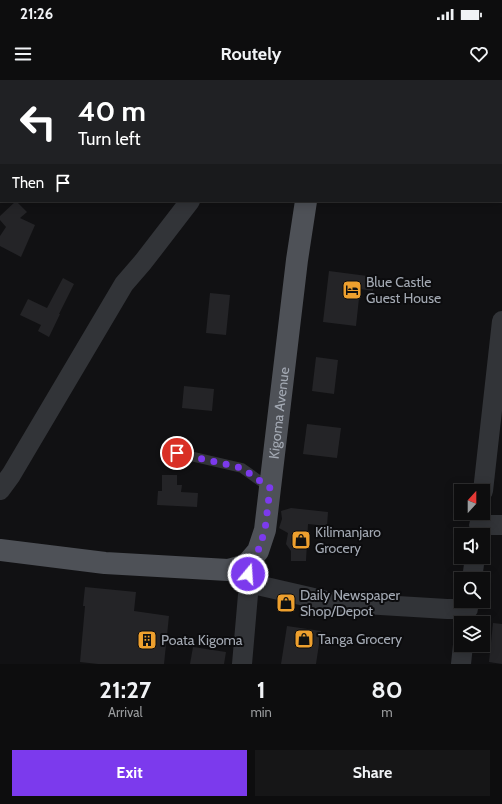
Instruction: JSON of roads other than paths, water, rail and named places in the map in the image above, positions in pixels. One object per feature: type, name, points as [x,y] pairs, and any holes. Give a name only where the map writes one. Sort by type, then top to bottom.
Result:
[{"type":"main road","name":"Kigoma Avenue","points":[[248,574],[265,530],[306,202]]},
{"type":"main road","points":[[0,550],[120,564],[228,570],[248,574]]},
{"type":"street","points":[[0,490],[11,475],[124,284],[189,202]]},
{"type":"street","points":[[484,484],[502,321]]},
{"type":"street","points":[[479,524],[502,525]]},
{"type":"street","points":[[242,664],[248,574],[331,602],[468,611]]},
{"type":"street","points":[[461,664],[462,652]]},
{"type":"lane","points":[[177,453],[242,468],[270,488]]},
{"type":"place","name":"Blue Castle Guest House","points":[[352,290]]},
{"type":"place","name":"Kilimanjaro Grocery","points":[[301,540]]},
{"type":"place","name":"Daily Newspaper Shop/Depot","points":[[286,603]]},
{"type":"place","name":"Tanga Grocery","points":[[304,639]]},
{"type":"place","name":"Poata Kigoma","points":[[147,640]]}]
